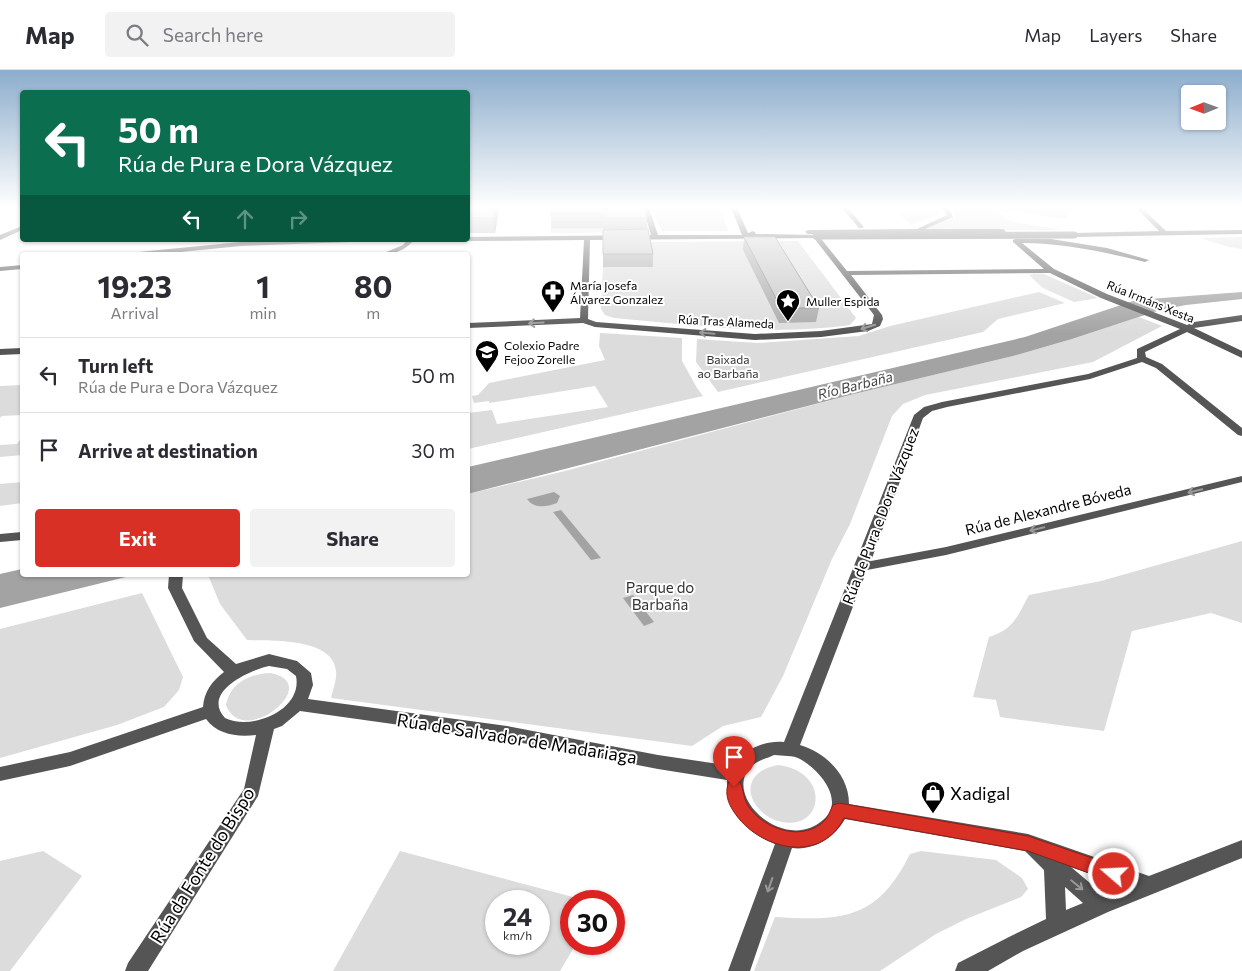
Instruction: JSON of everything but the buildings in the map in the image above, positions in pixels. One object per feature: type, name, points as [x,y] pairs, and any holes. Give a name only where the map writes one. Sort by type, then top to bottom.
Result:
[{"type":"street","points":[[155,252],[172,250]]},
{"type":"street","points":[[470,326],[584,320],[587,250]]},
{"type":"street","name":"Rúa Tras Alameda","points":[[584,320],[595,324],[754,337],[821,334],[876,326],[879,320],[878,315],[827,250]]},
{"type":"street","points":[[1026,250],[1051,271]]},
{"type":"street","points":[[1107,250],[1145,260]]},
{"type":"street","points":[[0,269],[20,267]]},
{"type":"street","points":[[846,273],[1051,271]]},
{"type":"street","name":"Rúa Irmáns Xesta","points":[[1051,271],[1104,296],[1170,323],[1182,331],[1242,355]]},
{"type":"street","points":[[1242,318],[1200,324],[1140,352],[1142,358],[1159,366],[1242,433]]},
{"type":"street","points":[[1231,349],[1242,348]]},
{"type":"street","points":[[0,352],[20,351]]},
{"type":"street","name":"Rúa de Pura e Dora Vázquez","points":[[790,749],[922,412],[946,404],[1096,375],[1142,358]]},
{"type":"street","name":"Rúa de Alexandre Bóveda","points":[[862,568],[946,551],[1242,479]]},
{"type":"street","points":[[0,538],[20,536]]},
{"type":"street","points":[[176,577],[176,588],[201,641],[234,672]]},
{"type":"street","points":[[269,660],[286,661],[298,667],[305,677],[305,690],[298,704],[284,716],[266,726],[247,730],[229,729],[216,722],[210,711],[211,697],[220,684],[234,672],[251,664],[269,660]]},
{"type":"street","name":"Rúa de Salvador de Madariaga","points":[[298,704],[507,733],[658,762],[736,774]]},
{"type":"street","points":[[0,774],[70,759],[210,711]]},
{"type":"street","name":"Rúa da Fonte do Bispo","points":[[136,971],[252,791],[266,726]]},
{"type":"street","points":[[773,748],[790,749],[812,757],[829,771],[837,784],[841,797],[839,810],[833,824],[820,834],[805,839],[786,839],[770,834],[755,825],[744,814],[736,800],[734,787],[736,774],[744,761],[757,752],[773,748]]},
{"type":"street","points":[[839,810],[1028,844],[1149,886]]},
{"type":"street","points":[[739,971],[786,839]]},
{"type":"street","points":[[1028,844],[1101,905]]},
{"type":"street","points":[[966,971],[1016,944],[1101,905],[1242,849]]},
{"type":"street","points":[[1054,866],[1057,925]]},
{"type":"green space","points":[[649,250],[805,250],[856,318],[850,325],[791,330],[703,326],[614,318],[605,315],[601,309],[603,267],[652,267]]},
{"type":"green space","points":[[1044,274],[1098,298],[1074,302],[1043,288],[1029,275]]},
{"type":"green space","name":"Baixada ao Barbaña","points":[[1039,292],[1065,303],[998,319],[983,332],[718,392],[696,362],[697,339],[757,343],[859,336],[890,326]]},
{"type":"green space","name":"Parque do Barbaña","points":[[1139,317],[1162,326],[1093,362],[925,395],[903,404],[892,416],[850,524],[832,559],[783,676],[761,717],[723,726],[692,746],[331,698],[336,671],[332,660],[324,652],[299,643],[247,640],[220,604],[209,577],[470,577],[470,494],[561,472],[858,393],[1013,356]]},
{"type":"green space","points":[[600,333],[682,338],[682,361],[703,396],[470,449],[470,413],[492,410],[497,424],[608,407],[595,386],[489,403],[489,401],[474,403],[472,396],[478,395],[489,383],[605,360],[599,346]]},
{"type":"green space","points":[[20,385],[20,415],[2,416],[0,418],[0,386]]},
{"type":"green space","points":[[20,440],[20,455],[0,457],[0,445],[17,444]]},
{"type":"green space","points":[[20,482],[20,503],[0,506],[0,484]]},
{"type":"green space","points":[[1242,541],[1242,623],[1211,613],[1132,631],[1104,731],[1000,717],[996,700],[973,697],[989,637],[1004,630],[1014,621],[1029,595],[1101,581]]},
{"type":"green space","points":[[142,593],[183,677],[179,690],[164,707],[117,725],[0,758],[0,629]]},
{"type":"green space","points":[[270,673],[285,679],[289,689],[285,699],[275,710],[262,717],[248,720],[235,717],[226,705],[228,697],[236,685],[255,675]]},
{"type":"green space","points":[[778,765],[796,770],[808,779],[814,789],[815,801],[812,811],[805,819],[793,823],[778,821],[764,814],[754,802],[750,788],[755,777],[765,769]]},
{"type":"green space","points":[[43,851],[82,876],[10,971],[0,971],[0,861]]},
{"type":"green space","points":[[400,851],[547,890],[485,890],[485,955],[550,955],[550,891],[560,894],[560,955],[569,955],[560,971],[333,971]]},
{"type":"green space","points":[[921,851],[996,860],[1022,878],[1028,889],[1021,897],[966,919],[936,934],[880,971],[754,971],[775,917],[820,918],[856,912],[871,904],[885,892],[898,876],[910,854]]},
{"type":"water","name":"Río Barbaña","points":[[1242,292],[1242,299],[1160,310],[1013,356],[858,393],[470,493],[470,467],[1025,337],[1136,300]]},
{"type":"water","points":[[554,492],[560,496],[557,503],[537,506],[527,499]]},
{"type":"water","points":[[561,510],[601,558],[591,560],[553,512]]},
{"type":"water","points":[[20,569],[20,577],[126,577],[0,608],[0,574]]},
{"type":"water","points":[[633,595],[654,622],[644,626],[623,598]]},
{"type":"place","name":"María Josefa Álvarez Gonzalez","points":[[553,313]]},
{"type":"place","name":"Muller Espida","points":[[788,322]]},
{"type":"place","name":"Colexio Padre Fejoo Zorelle","points":[[487,373]]},
{"type":"place","name":"Xadigal","points":[[933,814]]},
{"type":"route","points":[[734,787],[736,800],[744,814],[755,825],[770,834],[786,839],[805,839],[820,834],[833,824],[839,810],[1028,844],[1114,874]]}]
